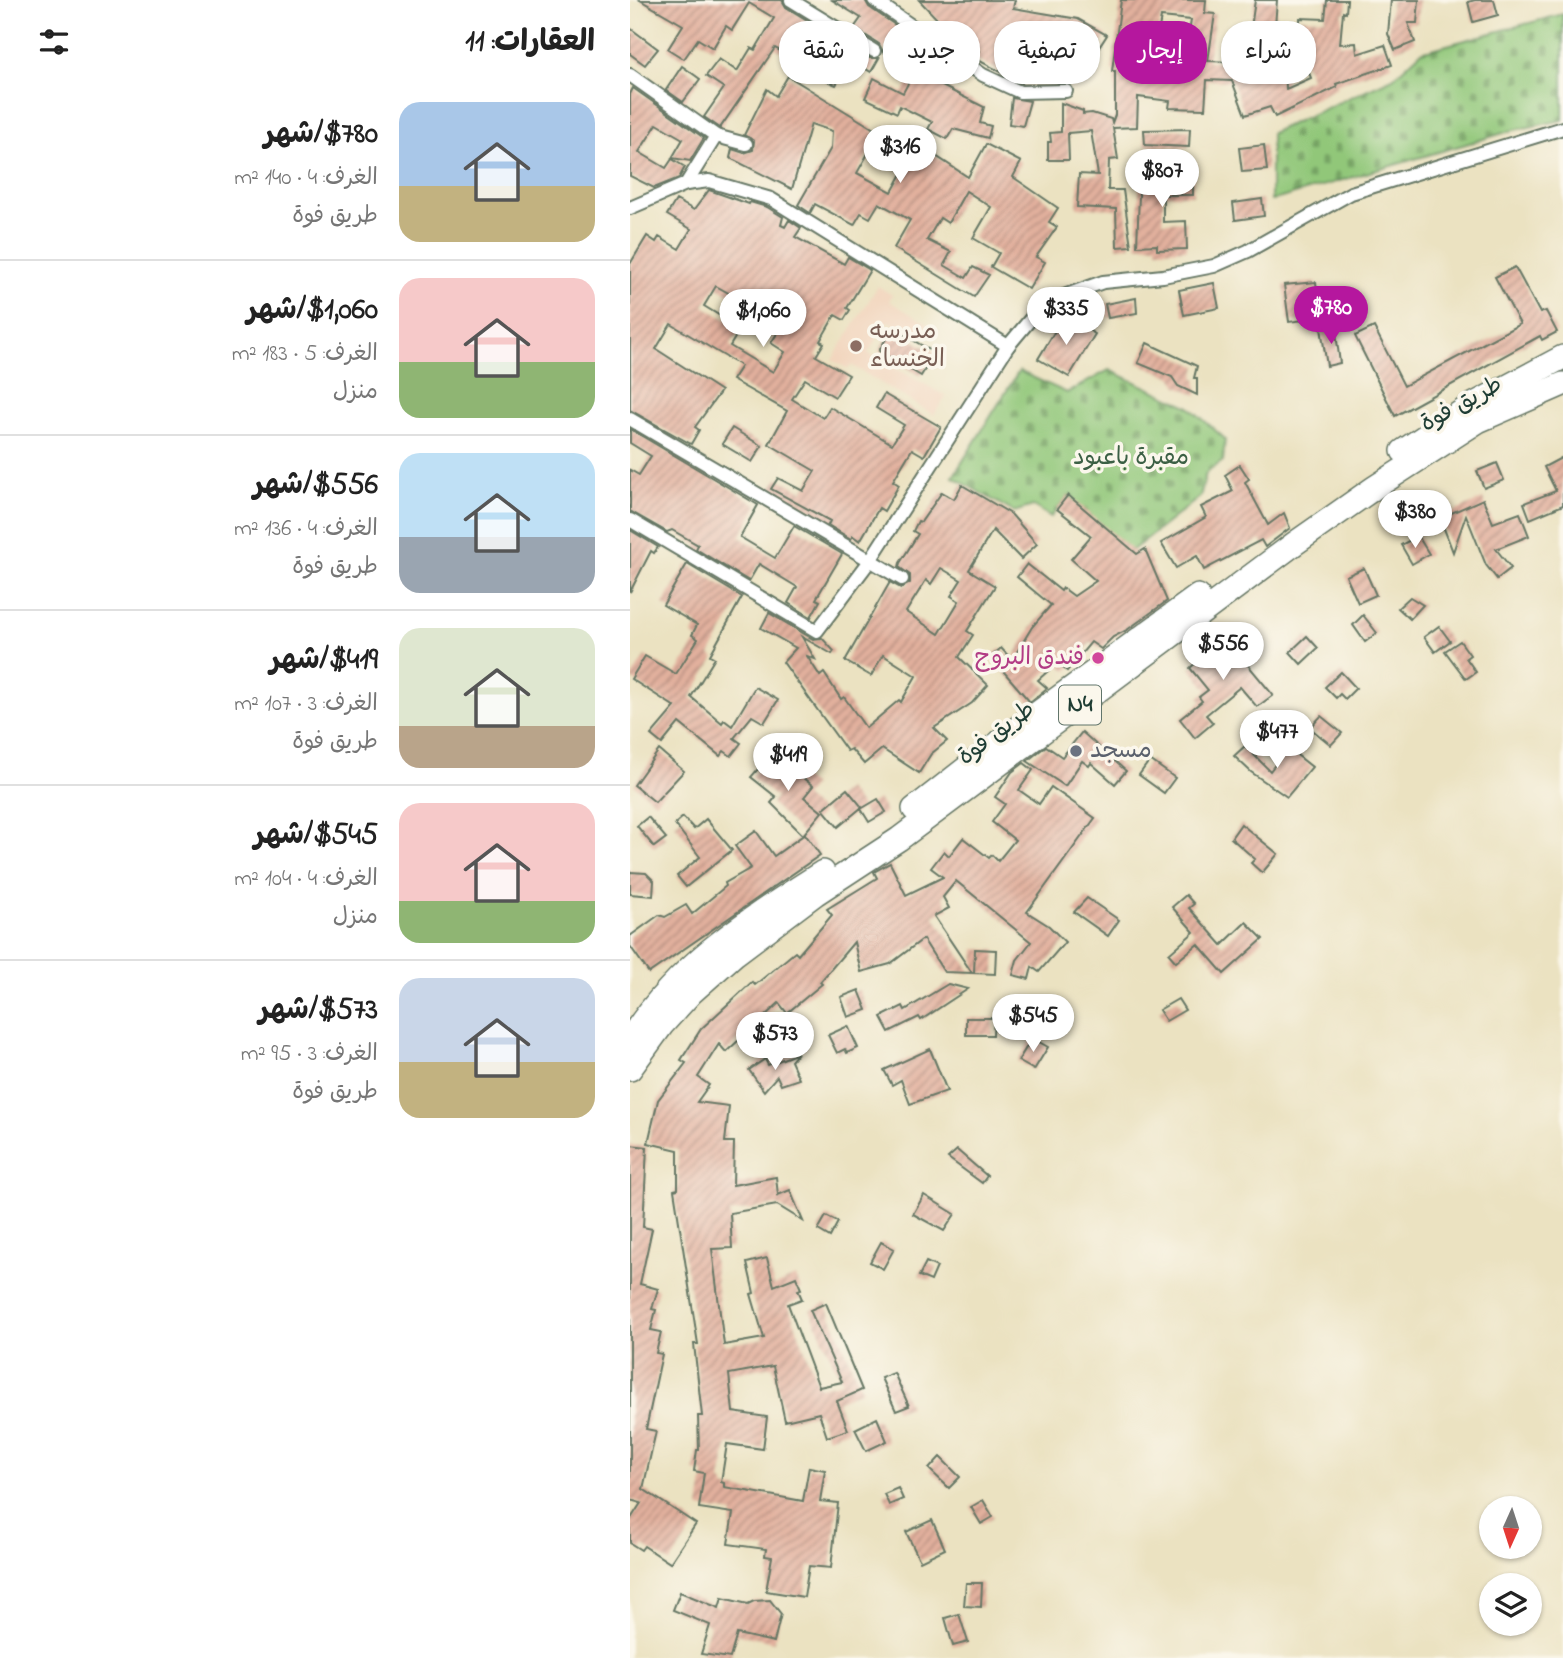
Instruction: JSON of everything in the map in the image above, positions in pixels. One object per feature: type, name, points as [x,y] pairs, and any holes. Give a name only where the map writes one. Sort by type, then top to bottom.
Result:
[{"type":"highway","name":"طريق فوة","points":[[630,1069],[662,1025],[727,947],[892,826],[1028,720],[1361,479],[1467,408],[1563,357]]},
{"type":"highway","name":"طريق فوة","points":[[630,1039],[651,1007],[678,976],[899,839],[1362,496],[1478,421],[1563,384]]},
{"type":"street","points":[[791,0],[874,51]]},
{"type":"street","points":[[874,0],[983,75],[1020,92],[1066,91]]},
{"type":"street","points":[[630,75],[716,136],[746,144]]},
{"type":"street","points":[[630,520],[817,631],[869,562],[1008,346],[1044,303],[1073,290],[1103,282],[1163,276],[1214,266],[1248,251],[1351,193],[1563,128]]},
{"type":"street","points":[[686,184],[716,136]]},
{"type":"street","points":[[630,208],[686,184],[709,181],[771,199],[1008,346]]},
{"type":"street","points":[[630,419],[902,579]]},
{"type":"shaded area","name":"مدرسه الخنساء","points":[[878,286],[892,295],[889,301],[928,324],[919,339],[888,321],[868,353],[946,396],[934,415],[851,365],[848,369],[832,360]]},
{"type":"green space","points":[[1563,14],[1563,120],[1514,130],[1271,201],[1271,133],[1393,78],[1421,52]]},
{"type":"green space","name":"مقبرة باعبود","points":[[1109,370],[1188,406],[1225,439],[1223,461],[1206,473],[1200,497],[1130,552],[1068,497],[1051,517],[1033,506],[1014,512],[953,477],[1019,371],[1067,393]]},
{"type":"building","points":[[640,0],[782,0],[786,7],[809,21],[779,21],[779,50],[775,48],[720,128],[704,117],[724,88],[706,76],[719,59],[737,71],[751,48],[755,50],[774,18],[749,3],[732,30],[726,26],[713,48],[698,39],[684,59],[668,49],[683,25]]},
{"type":"building","points":[[832,0],[865,0],[869,7],[889,21],[883,21],[883,52],[879,44],[869,38],[869,21],[859,21],[861,18]]},
{"type":"building","points":[[919,0],[1015,0],[1013,8],[1082,21],[994,21],[994,68],[980,61],[980,21],[939,21]]},
{"type":"building","points":[[1121,0],[1206,0],[1205,13],[1215,14],[1208,61],[1221,62],[1221,81],[1207,80],[1207,21],[1161,17],[1160,21],[1118,21]]},
{"type":"building","points":[[1255,0],[1277,0],[1275,21],[1252,21]]},
{"type":"building","points":[[1327,0],[1347,0],[1340,44],[1356,43],[1357,54],[1385,45],[1392,65],[1336,84],[1337,87],[1275,117],[1270,107],[1245,115],[1233,84],[1286,84],[1286,89],[1297,84],[1316,84],[1316,21],[1300,21],[1300,18],[1325,19]]},
{"type":"building","points":[[1391,0],[1419,0],[1417,23],[1408,23],[1415,42],[1395,50],[1388,34]]},
{"type":"building","points":[[1494,0],[1498,15],[1473,22],[1468,2]]},
{"type":"building","points":[[630,28],[658,49],[645,65],[630,54]]},
{"type":"building","points":[[1100,31],[1107,35],[1100,46]]},
{"type":"building","points":[[869,58],[879,58],[871,72]]},
{"type":"building","points":[[682,66],[700,79],[683,102],[666,90]]},
{"type":"building","points":[[874,78],[903,93],[908,84],[938,84],[984,107],[980,123],[991,126],[988,138],[953,129],[947,139],[928,129],[932,122],[900,106],[897,113],[865,98]]},
{"type":"building","points":[[783,84],[801,84],[874,129],[872,132],[911,158],[919,145],[968,177],[986,144],[1021,162],[1013,177],[1058,208],[1049,222],[1057,227],[1036,257],[1045,262],[1029,289],[991,267],[999,253],[973,238],[991,207],[966,191],[948,223],[940,218],[927,240],[951,252],[944,265],[966,278],[973,267],[989,275],[974,297],[894,248],[910,220],[879,203],[870,218],[861,213],[854,225],[815,204],[810,213],[798,205],[831,148],[832,131],[811,124],[792,189],[730,158],[732,149],[744,153],[753,150],[754,141],[744,135],[767,89],[776,96]],"holes":[[[870,150],[903,172],[892,192],[857,173]]]},
{"type":"building","points":[[1115,84],[1207,84],[1205,109],[1169,108],[1170,101],[1138,97],[1137,127],[1113,128],[1118,159],[1109,160],[1108,190],[1123,190],[1131,246],[1117,247],[1116,209],[1077,207],[1079,174],[1098,175],[1091,131],[1068,133],[1069,160],[1048,160],[1050,133],[1061,132],[1061,103],[1083,111],[1083,114],[1092,113],[1111,119],[1112,123],[1115,115]]},
{"type":"building","points":[[633,88],[704,138],[690,161],[672,158],[683,139],[657,124],[639,152],[666,168],[672,159],[685,167],[679,178],[654,188],[630,176],[630,94]]},
{"type":"building","points":[[1012,98],[1030,101],[1023,126],[1009,124]]},
{"type":"building","points":[[1190,129],[1189,147],[1145,145],[1144,130]]},
{"type":"building","points":[[1264,145],[1267,170],[1242,172],[1239,148]]},
{"type":"building","points":[[1140,170],[1193,171],[1193,195],[1163,195],[1163,222],[1186,221],[1187,249],[1157,250],[1157,245],[1137,246]]},
{"type":"building","points":[[709,190],[749,204],[750,202],[767,207],[783,217],[781,225],[785,227],[789,220],[801,228],[795,237],[844,264],[848,257],[870,270],[847,308],[850,310],[844,320],[835,315],[820,341],[824,343],[816,356],[849,375],[835,397],[805,379],[792,399],[823,418],[830,407],[892,444],[904,425],[876,408],[884,394],[941,427],[924,456],[912,449],[893,481],[899,485],[884,511],[879,508],[860,541],[853,536],[851,539],[828,525],[830,521],[771,489],[778,478],[803,491],[815,471],[769,444],[787,411],[732,380],[741,366],[671,324],[656,349],[721,391],[695,427],[699,430],[691,444],[630,410],[630,264],[647,236],[656,242],[659,237],[679,249],[691,229],[667,215],[676,200],[694,210]],"holes":[[[716,286],[739,299],[727,320],[704,306]],[[761,314],[782,326],[771,343],[785,352],[773,372],[730,346],[742,326],[751,331]]]},
{"type":"building","points":[[1262,199],[1264,216],[1235,220],[1233,203]]},
{"type":"building","points":[[1515,267],[1540,313],[1546,311],[1557,332],[1542,340],[1540,336],[1395,416],[1355,336],[1374,327],[1404,386],[1520,324],[1495,277]]},
{"type":"building","points":[[1316,282],[1320,318],[1289,322],[1284,285]]},
{"type":"building","points":[[1214,283],[1219,308],[1184,315],[1179,290]]},
{"type":"building","points":[[1136,298],[1137,313],[1108,318],[1105,304]]},
{"type":"building","points":[[1064,316],[1095,334],[1069,377],[1038,359]]},
{"type":"building","points":[[1335,326],[1340,363],[1327,366],[1321,328]]},
{"type":"building","points":[[892,328],[935,353],[921,376],[879,351]]},
{"type":"building","points":[[1147,343],[1197,366],[1194,378],[1197,378],[1197,395],[1178,386],[1172,377],[1138,363]]},
{"type":"building","points":[[732,428],[762,446],[752,462],[722,444]]},
{"type":"building","points":[[630,429],[758,505],[740,537],[775,558],[794,526],[842,554],[816,599],[820,601],[811,617],[788,603],[797,587],[759,564],[749,581],[696,549],[698,545],[672,530],[667,532],[630,511],[630,470],[639,475],[651,456],[630,443]]},
{"type":"building","points":[[1563,457],[1563,505],[1530,519],[1524,503],[1556,491],[1544,467]]},
{"type":"building","points":[[1497,463],[1504,480],[1484,488],[1477,471]]},
{"type":"building","points":[[1240,465],[1249,479],[1245,482],[1268,525],[1284,513],[1290,528],[1265,547],[1261,540],[1204,570],[1197,556],[1176,568],[1161,543],[1206,517],[1201,507],[1233,491],[1225,475]]},
{"type":"building","points":[[962,485],[1011,514],[1037,544],[1021,559],[993,530],[969,570],[995,586],[967,631],[973,635],[959,657],[988,685],[972,703],[934,728],[947,741],[931,754],[919,773],[882,749],[864,764],[851,749],[847,751],[783,662],[796,648],[761,628],[769,613],[813,639],[822,638],[834,651],[832,654],[802,637],[815,659],[807,656],[820,676],[824,673],[841,699],[844,697],[866,728],[899,700],[901,702],[916,676],[883,655],[871,676],[845,661],[890,582],[901,588],[910,583],[910,575],[899,567],[918,534],[913,531],[918,521],[921,522],[942,492],[954,499]],"holes":[[[941,568],[961,580],[951,596],[959,601],[939,634],[906,612],[926,580],[931,584]]]},
{"type":"building","points":[[1068,495],[1137,554],[1145,549],[1167,601],[1113,637],[1101,649],[1091,642],[1067,671],[1057,663],[1038,680],[1047,688],[1030,702],[991,657],[1001,648],[1012,660],[1032,627],[1051,605],[1017,577],[1027,564],[1061,591],[1063,588],[1074,596],[1096,581],[1071,559],[1091,536],[1057,509]]},
{"type":"building","points":[[1483,499],[1493,523],[1520,513],[1529,536],[1496,549],[1511,568],[1497,579],[1486,565],[1466,515],[1453,552],[1440,518]]},
{"type":"building","points":[[630,530],[658,547],[654,553],[651,551],[630,592]]},
{"type":"building","points":[[1418,536],[1429,554],[1412,564],[1401,545]]},
{"type":"building","points":[[687,564],[742,597],[710,655],[715,658],[691,697],[722,723],[724,720],[732,726],[755,687],[778,700],[764,723],[752,716],[734,738],[741,743],[731,756],[724,751],[720,756],[679,723],[662,744],[651,735],[675,707],[631,679],[645,656],[676,674],[698,639],[692,635],[697,625],[663,605]]},
{"type":"building","points":[[1364,568],[1376,595],[1358,603],[1346,576]]},
{"type":"building","points":[[1410,597],[1423,605],[1410,619],[1398,608]]},
{"type":"building","points":[[1363,615],[1377,633],[1365,642],[1353,625]]},
{"type":"building","points":[[1439,626],[1450,641],[1435,652],[1424,637]]},
{"type":"building","points":[[1229,633],[1248,655],[1243,659],[1273,695],[1257,707],[1240,687],[1206,715],[1213,723],[1195,738],[1180,719],[1202,701],[1199,697],[1208,690],[1190,668]]},
{"type":"building","points":[[1307,636],[1318,648],[1301,664],[1290,652]]},
{"type":"building","points":[[1460,641],[1470,655],[1466,658],[1476,672],[1466,679],[1445,651]]},
{"type":"building","points":[[1341,672],[1356,688],[1345,699],[1340,694],[1336,698],[1325,687]]},
{"type":"building","points":[[1321,716],[1342,733],[1331,745],[1310,728]]},
{"type":"building","points":[[1082,732],[1126,771],[1115,784],[1091,763],[1089,766],[1082,761],[1065,786],[1027,761],[1046,746],[1062,757]]},
{"type":"building","points":[[1245,746],[1270,771],[1288,748],[1312,767],[1287,797],[1251,772],[1234,756]]},
{"type":"building","points":[[659,750],[684,771],[655,802],[634,785]]},
{"type":"building","points":[[772,753],[813,786],[804,797],[822,812],[803,835],[771,803],[776,797],[751,777]]},
{"type":"building","points":[[1150,760],[1175,778],[1164,793],[1139,775]]},
{"type":"building","points":[[1024,763],[1033,770],[1019,790],[1039,804],[1051,787],[1095,818],[1027,912],[1049,926],[1065,942],[1039,972],[1032,967],[1029,979],[1013,975],[1017,960],[1031,942],[956,881],[943,897],[949,908],[934,916],[972,973],[944,972],[923,939],[890,964],[861,972],[854,942],[820,982],[822,984],[787,1013],[779,1003],[726,1052],[719,1044],[698,1077],[709,1085],[697,1102],[729,1106],[725,1142],[734,1142],[733,1185],[776,1177],[778,1195],[790,1190],[803,1221],[777,1205],[730,1213],[732,1248],[712,1249],[724,1345],[764,1338],[751,1294],[754,1293],[747,1263],[767,1258],[774,1286],[796,1277],[801,1289],[798,1290],[802,1299],[788,1304],[819,1387],[842,1382],[810,1310],[826,1303],[862,1390],[837,1401],[848,1430],[827,1437],[819,1413],[785,1421],[773,1366],[729,1374],[733,1412],[767,1417],[763,1449],[727,1444],[721,1482],[724,1487],[803,1501],[809,1467],[825,1470],[820,1501],[838,1503],[831,1568],[809,1566],[804,1597],[766,1591],[772,1557],[765,1556],[766,1549],[728,1544],[733,1513],[699,1508],[704,1473],[694,1471],[699,1450],[698,1416],[702,1416],[694,1344],[698,1344],[674,1190],[678,1189],[678,1150],[648,1143],[658,1100],[686,1063],[681,1060],[701,1029],[752,982],[755,985],[795,952],[798,955],[832,915],[827,909],[877,878],[874,872],[890,863],[906,895],[943,877],[931,868],[944,851],[949,856],[963,838],[989,858],[992,855],[998,861],[1015,840],[992,822],[1005,804],[995,797],[1012,772]]},
{"type":"building","points":[[847,789],[862,807],[838,827],[823,809]]},
{"type":"building","points":[[878,799],[886,812],[869,822],[861,809]]},
{"type":"building","points":[[648,817],[666,838],[654,847],[637,826]]},
{"type":"building","points":[[683,817],[694,829],[706,819],[732,850],[686,887],[677,876],[700,857],[675,824]]},
{"type":"building","points":[[1241,824],[1278,854],[1262,873],[1251,863],[1255,859],[1231,838]]},
{"type":"building","points":[[756,831],[774,856],[805,834],[820,855],[649,973],[630,946],[630,936],[659,915],[665,917],[686,905],[692,914],[726,886],[725,883],[751,868],[735,846]]},
{"type":"building","points":[[630,872],[646,873],[654,881],[653,896],[630,894]]},
{"type":"building","points":[[1186,895],[1194,904],[1189,908],[1222,945],[1246,922],[1263,939],[1224,974],[1198,944],[1176,962],[1169,954],[1194,932],[1172,907]]},
{"type":"building","points":[[1087,898],[1119,920],[1108,936],[1074,912]]},
{"type":"building","points":[[975,949],[996,950],[995,974],[974,973]]},
{"type":"building","points":[[948,984],[968,989],[921,1020],[919,1017],[889,1032],[881,1017],[903,1006],[905,1010]]},
{"type":"building","points":[[859,990],[867,1010],[848,1017],[841,997]]},
{"type":"building","points":[[1010,999],[1022,1002],[1019,1013],[1026,1015],[1022,1030],[1003,1025]]},
{"type":"building","points":[[1178,999],[1185,1010],[1166,1021],[1159,1010]]},
{"type":"building","points":[[966,1018],[994,1018],[993,1035],[966,1035]]},
{"type":"building","points":[[848,1026],[858,1048],[847,1053],[845,1049],[837,1053],[828,1035]]},
{"type":"building","points":[[1032,1038],[1048,1047],[1034,1070],[1018,1061]]},
{"type":"building","points":[[930,1049],[947,1091],[910,1104],[901,1080],[892,1085],[884,1070]]},
{"type":"building","points":[[798,1053],[791,1061],[799,1079],[781,1085],[777,1076],[764,1091],[749,1070],[765,1059],[768,1065]]},
{"type":"building","points":[[630,1145],[647,1147],[643,1227],[652,1229],[640,1284],[658,1289],[652,1309],[656,1310],[651,1330],[661,1332],[656,1353],[662,1354],[646,1429],[656,1431],[643,1489],[696,1524],[670,1563],[644,1546],[641,1550],[630,1543],[630,1520],[641,1503],[630,1500]]},
{"type":"building","points":[[957,1150],[987,1176],[982,1183],[948,1158]]},
{"type":"building","points":[[924,1195],[955,1214],[944,1231],[913,1214]]},
{"type":"building","points":[[826,1216],[838,1222],[830,1237],[818,1230]]},
{"type":"building","points":[[881,1242],[894,1249],[883,1269],[870,1262]]},
{"type":"building","points":[[926,1262],[937,1267],[931,1281],[919,1276]]},
{"type":"building","points":[[894,1373],[909,1406],[896,1411],[881,1378]]},
{"type":"building","points":[[877,1418],[887,1441],[866,1451],[855,1429]]},
{"type":"building","points":[[940,1457],[960,1477],[949,1488],[929,1469]]},
{"type":"building","points":[[898,1488],[903,1499],[889,1505],[884,1494]]},
{"type":"building","points":[[983,1500],[993,1517],[981,1524],[971,1507]]},
{"type":"building","points":[[932,1520],[945,1549],[920,1561],[906,1532]]},
{"type":"building","points":[[966,1583],[982,1583],[981,1607],[964,1606]]},
{"type":"building","points":[[680,1592],[719,1608],[722,1598],[748,1604],[770,1600],[781,1614],[774,1642],[737,1634],[730,1658],[701,1654],[710,1625],[673,1610]]},
{"type":"building","points":[[959,1614],[968,1642],[953,1646],[945,1618]]},
{"type":"place","name":"مدرسه الخنساء","points":[[856,346]]},
{"type":"place","name":"فندق البروج","points":[[1098,658]]},
{"type":"place","name":"مسجد","points":[[1076,751]]}]
